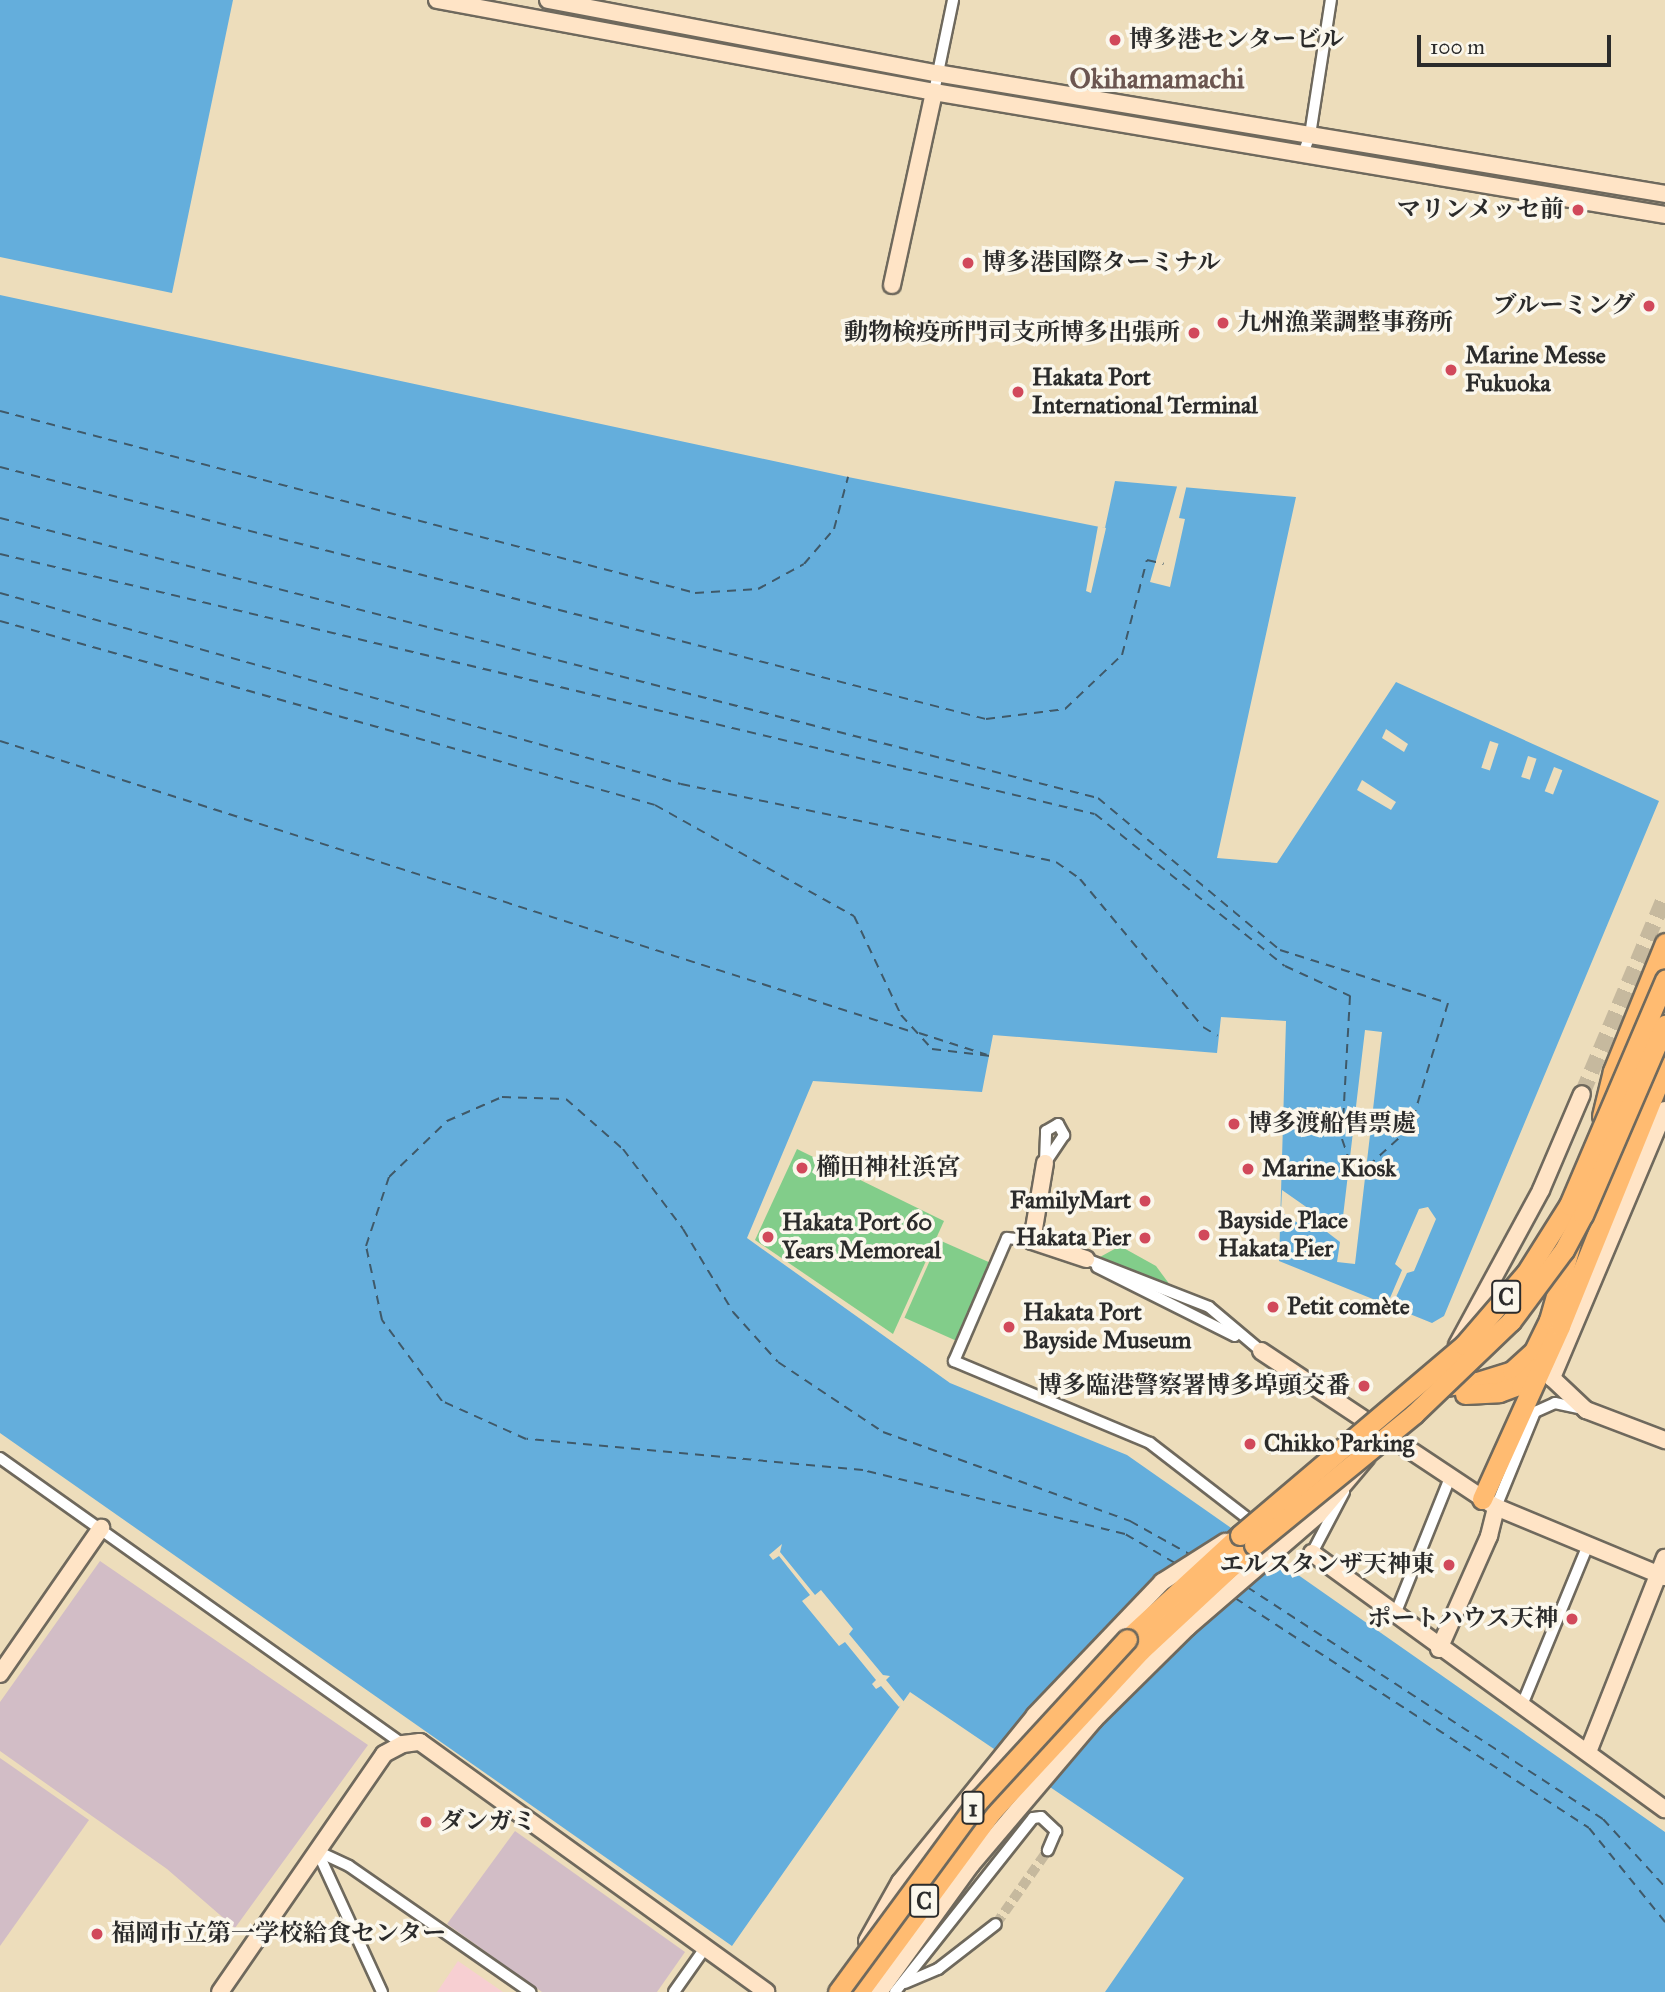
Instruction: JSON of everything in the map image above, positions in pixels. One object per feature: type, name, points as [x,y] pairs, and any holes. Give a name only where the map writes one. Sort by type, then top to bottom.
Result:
[{"type":"highway","points":[[1381,1429],[1408,1401],[1440,1386],[1477,1382],[1512,1371],[1534,1351],[1549,1320],[1592,1172],[1613,1071],[1665,943]]},
{"type":"highway","name":"C","points":[[1248,1530],[1443,1364],[1526,1273],[1569,1205],[1665,980]]},
{"type":"highway","name":"1","points":[[992,1811],[1177,1615],[1414,1414],[1511,1321],[1564,1250],[1583,1215],[1665,1026]]},
{"type":"highway","points":[[1489,1503],[1665,1066]]},
{"type":"highway","points":[[1381,1429],[1445,1396],[1500,1392],[1521,1384],[1533,1375],[1560,1326]]},
{"type":"highway","name":"1","points":[[838,1992],[980,1799],[1128,1639],[1248,1530]]},
{"type":"highway","name":"C","points":[[859,1992],[992,1811]]},
{"type":"street","points":[[437,0],[590,25],[934,92],[1664,215],[1664,190],[936,73],[594,4],[548,0]]},
{"type":"street","points":[[892,285],[953,0]]},
{"type":"street","points":[[1303,154],[1310,135],[1331,0]]},
{"type":"street","points":[[590,25],[594,4]]},
{"type":"street","points":[[1582,1094],[1541,1191],[1452,1353],[1381,1429],[1312,1553],[1394,1617],[1665,1808]]},
{"type":"street","points":[[1586,1410],[1552,1378],[1665,1110]]},
{"type":"street","points":[[1032,1241],[1045,1163]]},
{"type":"street","points":[[1248,1530],[1225,1501],[1150,1443],[954,1361],[1007,1238],[1032,1241],[1086,1259],[1209,1307],[1261,1351],[1489,1503],[1662,1576]]},
{"type":"street","points":[[1439,1648],[1489,1536],[1489,1503],[1535,1412],[1555,1403],[1586,1410],[1665,1440]]},
{"type":"street","points":[[838,1992],[900,1882],[1002,1754],[1163,1582],[1199,1556],[1248,1530],[1331,1463],[1381,1429]]},
{"type":"street","points":[[0,1458],[403,1744]]},
{"type":"street","points":[[1394,1617],[1450,1478]]},
{"type":"street","points":[[879,1992],[971,1865],[1094,1720],[1187,1628],[1347,1487]]},
{"type":"street","points":[[0,1674],[101,1528]]},
{"type":"street","points":[[1522,1705],[1588,1545]]},
{"type":"street","points":[[1588,1752],[1662,1576],[1665,1558]]},
{"type":"street","points":[[220,1992],[384,1754],[403,1744],[420,1742],[705,1948],[758,1992]]},
{"type":"street","points":[[899,1988],[928,1945],[1033,1818],[1041,1817],[1056,1831],[1048,1850]]},
{"type":"street","points":[[317,1851],[382,1992]]},
{"type":"street","points":[[317,1851],[349,1866],[530,1992]]},
{"type":"street","points":[[899,1988],[939,1969],[996,1924]]},
{"type":"street","points":[[674,1992],[705,1948]]},
{"type":"street","points":[[730,1968],[766,1992]]},
{"type":"shaded area","points":[[100,1561],[368,1745],[235,1928],[167,1869],[0,1751],[0,1702]]},
{"type":"shaded area","points":[[0,1758],[89,1820],[0,1946]]},
{"type":"shaded area","points":[[515,1831],[685,1952],[657,1992],[542,1992],[447,1924]]},
{"type":"shaded area","points":[[458,1961],[503,1992],[437,1992]]},
{"type":"green space","points":[[797,1149],[944,1221],[893,1334],[755,1240]]},
{"type":"green space","points":[[939,1240],[992,1264],[957,1341],[904,1318]]},
{"type":"green space","points":[[1120,1246],[1156,1266],[1170,1285],[1100,1257]]},
{"type":"water","points":[[0,0],[233,0],[172,293],[0,257]]},
{"type":"water","points":[[0,295],[848,477],[1105,528],[1115,481],[1296,497],[1217,858],[1277,863],[1396,682],[1659,801],[1444,1316],[1432,1323],[1279,1261],[1286,1021],[1221,1017],[1217,1053],[993,1035],[982,1092],[813,1081],[747,1238],[950,1383],[1127,1455],[1665,1832],[1665,1992],[1105,1992],[1184,1878],[910,1692],[732,1946],[0,1433]]},
{"type":"pier","points":[[1178,483],[1187,484],[1179,518],[1185,519],[1170,587],[1150,582]]},
{"type":"pier","points":[[1098,526],[1106,528],[1091,593],[1086,591]]},
{"type":"pier","points":[[1386,729],[1408,744],[1404,752],[1382,738]]},
{"type":"pier","points":[[1490,741],[1499,744],[1490,770],[1481,768]]},
{"type":"pier","points":[[1528,756],[1537,759],[1530,780],[1521,777]]},
{"type":"pier","points":[[1554,767],[1562,770],[1553,794],[1545,791]]},
{"type":"pier","points":[[1362,780],[1396,802],[1391,810],[1357,790]]},
{"type":"pier","points":[[1365,1030],[1382,1032],[1355,1264],[1337,1262],[1340,1242],[1327,1232],[1303,1218],[1298,1223],[1281,1212],[1282,1190],[1332,1225],[1335,1221],[1342,1225]]},
{"type":"pier","points":[[1428,1207],[1436,1219],[1414,1271],[1407,1273],[1391,1308],[1387,1305],[1402,1270],[1395,1264],[1419,1209]]},
{"type":"pier","points":[[782,1544],[780,1552],[815,1595],[821,1590],[853,1629],[849,1634],[883,1675],[890,1676],[886,1680],[905,1703],[899,1707],[881,1686],[876,1689],[872,1684],[876,1680],[845,1642],[839,1646],[802,1601],[810,1595],[779,1556],[773,1560],[769,1555]]},
{"type":"ferry route","points":[[0,411],[695,593],[758,589],[804,564],[834,529],[848,477]]},
{"type":"ferry route","points":[[0,467],[986,719],[1065,709],[1122,655],[1147,560],[1164,564]]},
{"type":"ferry route","points":[[0,518],[1098,798],[1280,950],[1448,1003],[1410,1128],[1367,1167]]},
{"type":"ferry route","points":[[0,554],[1095,814],[1285,966],[1350,996],[1342,1139],[1349,1159]]},
{"type":"ferry route","points":[[0,593],[681,784],[1056,862],[1080,879],[1203,1027],[1218,1036]]},
{"type":"ferry route","points":[[0,621],[655,805],[854,916],[901,1015],[932,1049],[991,1056]]},
{"type":"ferry route","points":[[0,741],[913,1032]]},
{"type":"ferry route","points":[[919,1033],[987,1055]]},
{"type":"ferry route","points":[[1175,1563],[1125,1534],[863,1470],[526,1439],[442,1401],[382,1320],[366,1246],[389,1177],[447,1121],[502,1097],[566,1099],[623,1149],[683,1229],[733,1312],[778,1362],[883,1432],[1130,1521],[1191,1555]]},
{"type":"ferry route","points":[[1247,1587],[1603,1819],[1665,1887]]},
{"type":"ferry route","points":[[1235,1598],[1589,1828],[1665,1922]]},
{"type":"tunnel","points":[[1582,1094],[1665,897]]},
{"type":"tunnel","points":[[996,1924],[1048,1850]]},
{"type":"place","name":"博多港センタービル","points":[[1115,40]]},
{"type":"place","name":"マリンメッセ前","points":[[1578,210]]},
{"type":"place","name":"博多港国際ターミナル","points":[[968,263]]},
{"type":"place","name":"ブルーミング","points":[[1649,306]]},
{"type":"place","name":"九州漁業調整事務所","points":[[1223,323]]},
{"type":"place","name":"動物検疫所門司支所博多出張所","points":[[1194,333]]},
{"type":"place","name":"Marine Messe Fukuoka","points":[[1451,370]]},
{"type":"place","name":"Hakata Port International Terminal","points":[[1018,392]]},
{"type":"place","name":"博多渡船售票處","points":[[1234,1124]]},
{"type":"place","name":"櫛田神社浜宮","points":[[802,1168]]},
{"type":"place","name":"Marine Kiosk","points":[[1248,1169]]},
{"type":"place","name":"FamilyMart","points":[[1145,1201]]},
{"type":"place","name":"Bayside Place Hakata Pier","points":[[1204,1235]]},
{"type":"place","name":"Hakata Port 60 Years Memoreal","points":[[768,1237]]},
{"type":"place","name":"Hakata Pier","points":[[1145,1238]]},
{"type":"place","name":"Petit comète","points":[[1273,1307]]},
{"type":"place","name":"Hakata Port Bayside Museum","points":[[1009,1327]]},
{"type":"place","name":"博多臨港警察署博多埠頭交番","points":[[1364,1386]]},
{"type":"place","name":"Chikko Parking","points":[[1250,1444]]},
{"type":"place","name":"エルスタンザ天神東","points":[[1449,1565]]},
{"type":"place","name":"ポートハウス天神","points":[[1572,1619]]},
{"type":"place","name":"ダンガミ","points":[[426,1822]]},
{"type":"place","name":"福岡市立第一学校給食センター","points":[[97,1934]]},
{"type":"district","name":"Okihamamachi","points":[[1157,79]]}]
